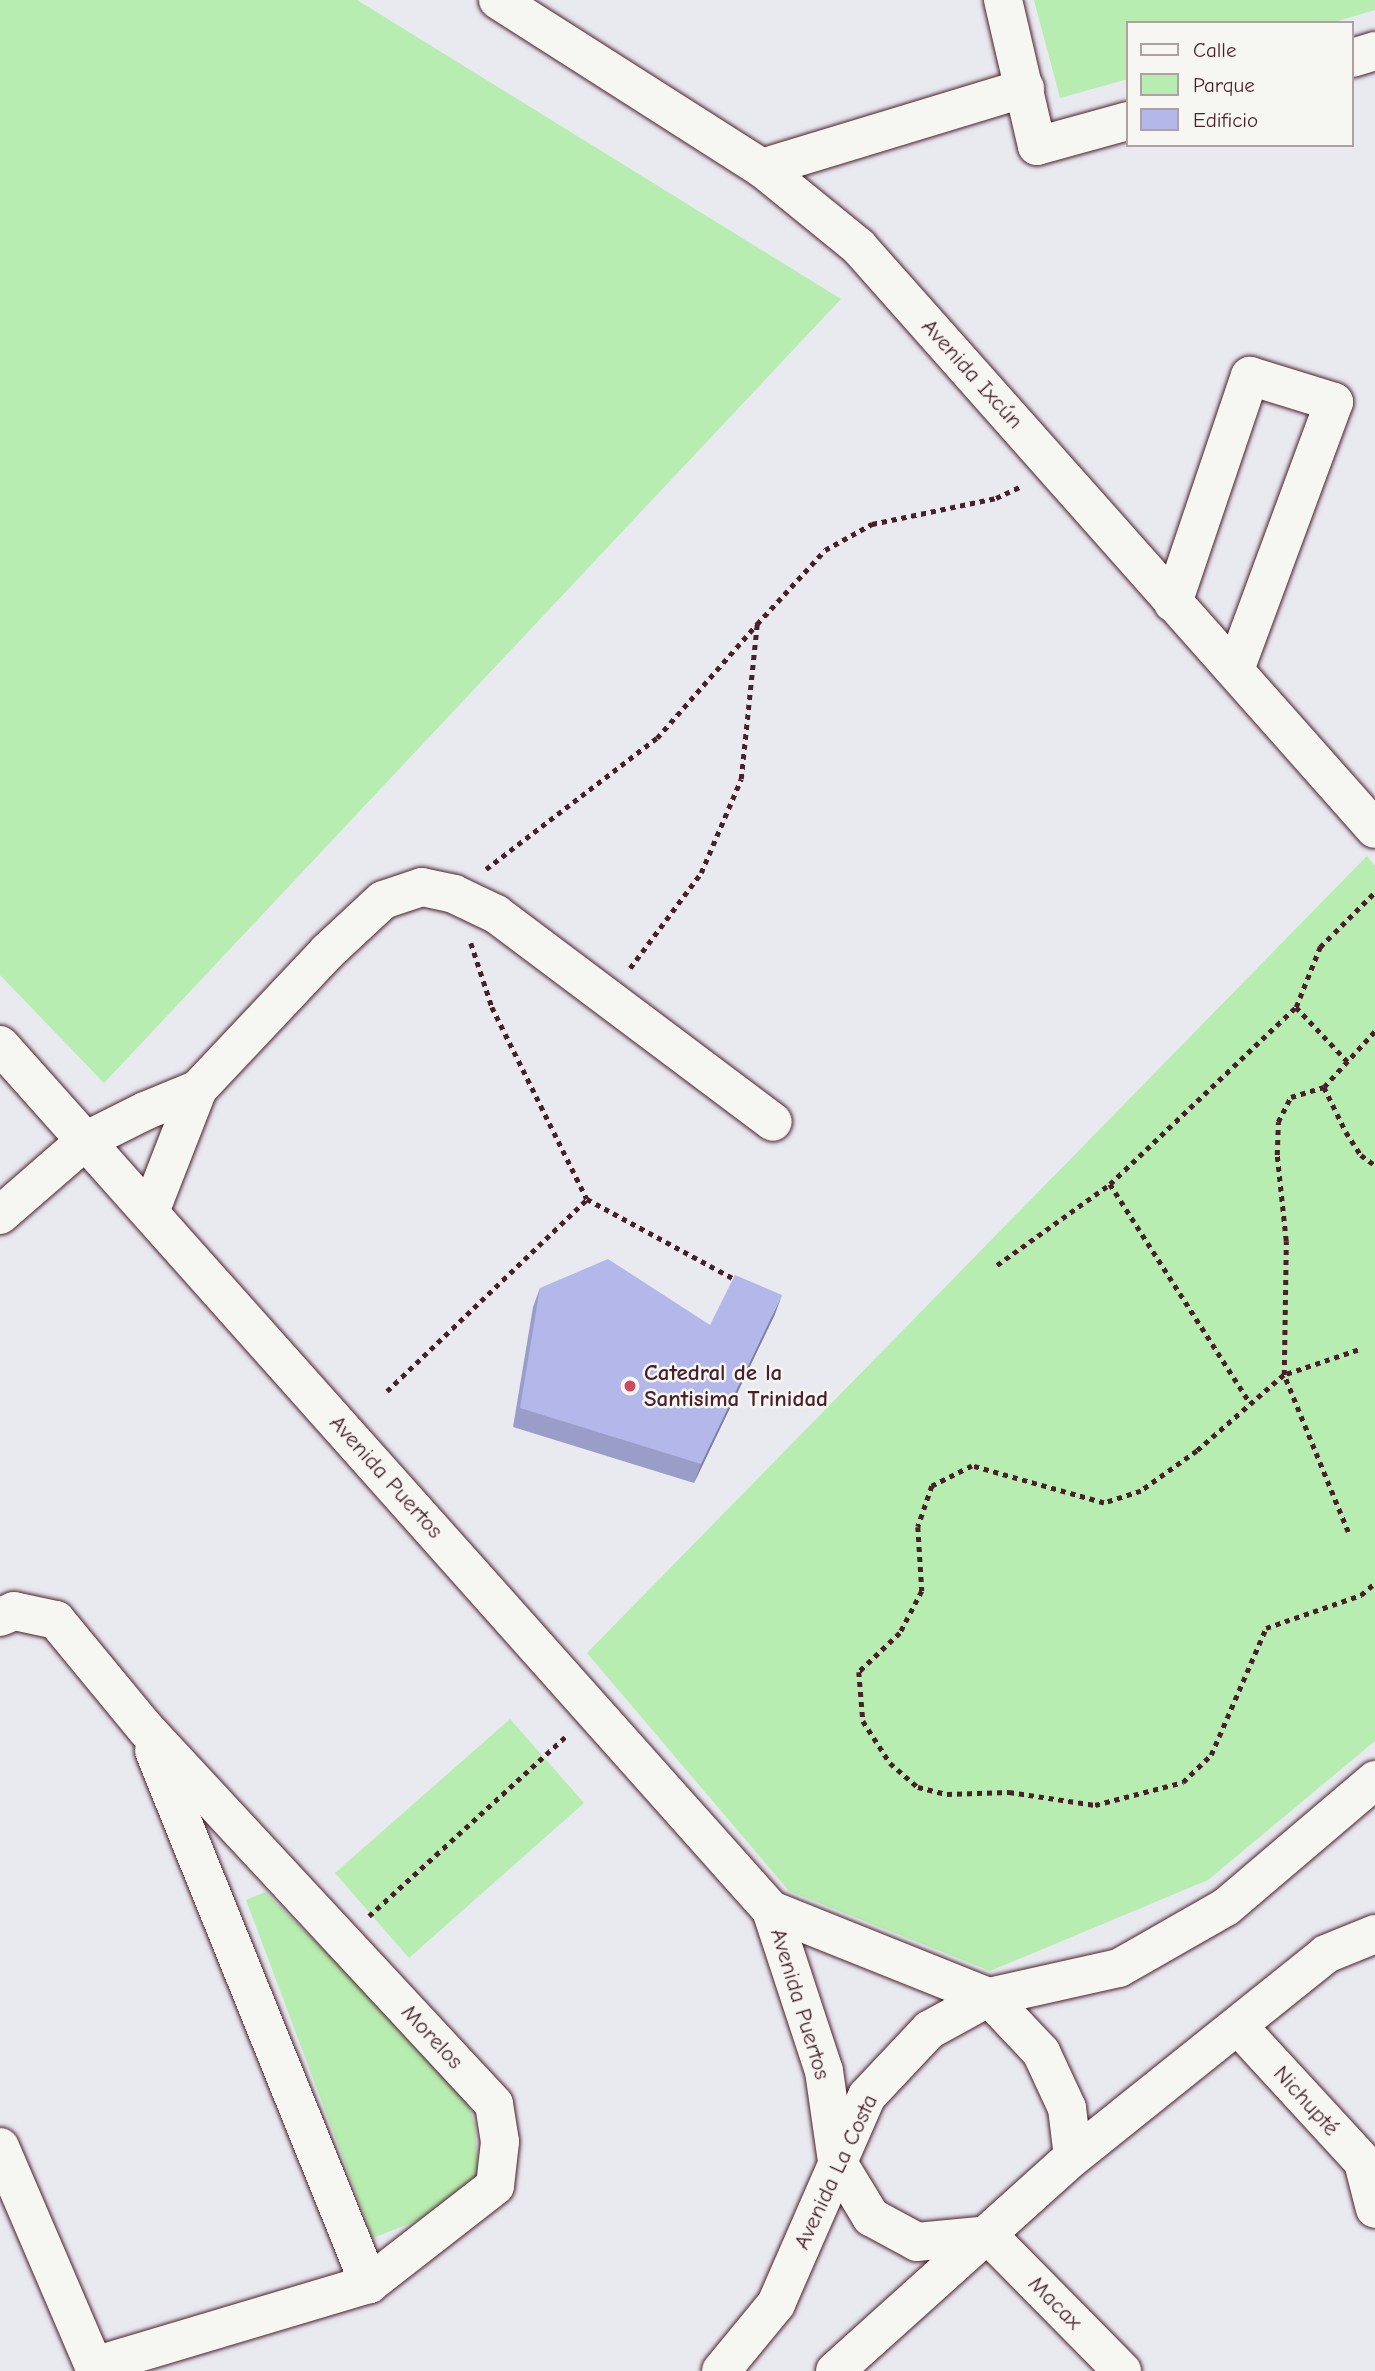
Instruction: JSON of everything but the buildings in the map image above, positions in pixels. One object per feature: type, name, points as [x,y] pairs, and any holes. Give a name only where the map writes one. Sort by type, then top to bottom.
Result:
[{"type":"street","name":"Avenida Ixcún","points":[[498,0],[762,168],[858,246],[1375,829]]},
{"type":"street","points":[[1003,0],[1037,146],[1126,122]]},
{"type":"street","points":[[1354,57],[1375,51]]},
{"type":"street","points":[[762,168],[1025,88]]},
{"type":"street","points":[[1173,603],[1250,376],[1334,402],[1235,669]]},
{"type":"street","points":[[150,1212],[198,1090],[327,952],[383,900],[422,887],[454,894],[496,914],[606,1000],[773,1122]]},
{"type":"street","name":"Avenida Puertos","points":[[0,1045],[771,1910],[824,2071],[837,2161],[871,2217],[917,2242],[988,2235]]},
{"type":"street","points":[[0,1215],[85,1141],[145,1111],[198,1090]]},
{"type":"street","name":"Morelos","points":[[0,1616],[14,1611],[56,1620],[145,1728],[494,2104],[500,2141],[495,2186],[369,2284],[95,2368],[0,2147]]},
{"type":"street","points":[[145,1728],[369,2284]]},
{"type":"street","name":"Avenida La Costa","points":[[721,2371],[776,2304],[867,2096],[929,2030],[989,1997],[1119,1968],[1227,1907],[1375,1780]]},
{"type":"street","name":"Avenida Puertos","points":[[771,1910],[989,1997],[1041,2052],[1067,2108],[1073,2157]]},
{"type":"street","points":[[835,2371],[1073,2157],[1326,1954],[1375,1934]]},
{"type":"street","name":"Nichupté","points":[[1238,2025],[1369,2170]]},
{"type":"street","points":[[1369,2170],[1375,2209]]},
{"type":"street","name":"Macax","points":[[988,2235],[1122,2371]]},
{"type":"path","points":[[743,1284],[587,1199],[492,1007],[454,894],[657,738],[825,550],[873,524],[996,498],[1058,471]]},
{"type":"path","points":[[606,1000],[701,873],[741,779],[757,624]]},
{"type":"path","points":[[997,1265],[1110,1184],[1296,1007],[1320,947],[1375,892]]},
{"type":"path","points":[[1296,1007],[1348,1062]]},
{"type":"path","points":[[1348,1532],[1284,1375],[1286,1241],[1277,1155],[1278,1122],[1291,1097],[1324,1087],[1375,1031]]},
{"type":"path","points":[[1324,1087],[1346,1132],[1362,1155],[1375,1165]]},
{"type":"path","points":[[1110,1184],[1250,1403]]},
{"type":"path","points":[[387,1391],[587,1199]]},
{"type":"path","points":[[1358,1350],[1284,1375],[1197,1451],[1140,1491],[1104,1503],[972,1466],[932,1486],[918,1527],[922,1591],[900,1633],[859,1672],[863,1721],[890,1763],[918,1787],[947,1794],[1009,1792],[1095,1805],[1183,1782],[1211,1755],[1266,1628],[1361,1595],[1375,1583]]},
{"type":"path","points":[[342,1940],[594,1711]]},
{"type":"green space","points":[[0,0],[357,0],[841,299],[104,1083],[0,975]]},
{"type":"green space","points":[[1034,0],[1375,0],[1375,10],[1338,21],[1126,21],[1126,80],[1060,98]]},
{"type":"green space","points":[[1367,856],[1375,866],[1375,1741],[1208,1880],[990,1971],[789,1891],[587,1653]]},
{"type":"green space","points":[[510,1719],[584,1803],[409,1958],[335,1873]]},
{"type":"green space","points":[[265,1892],[461,2085],[475,2124],[478,2176],[421,2219],[373,2238],[246,1900]]},
{"type":"place","name":"Catedral de la Santisima Trinidad","points":[[630,1386]]}]
